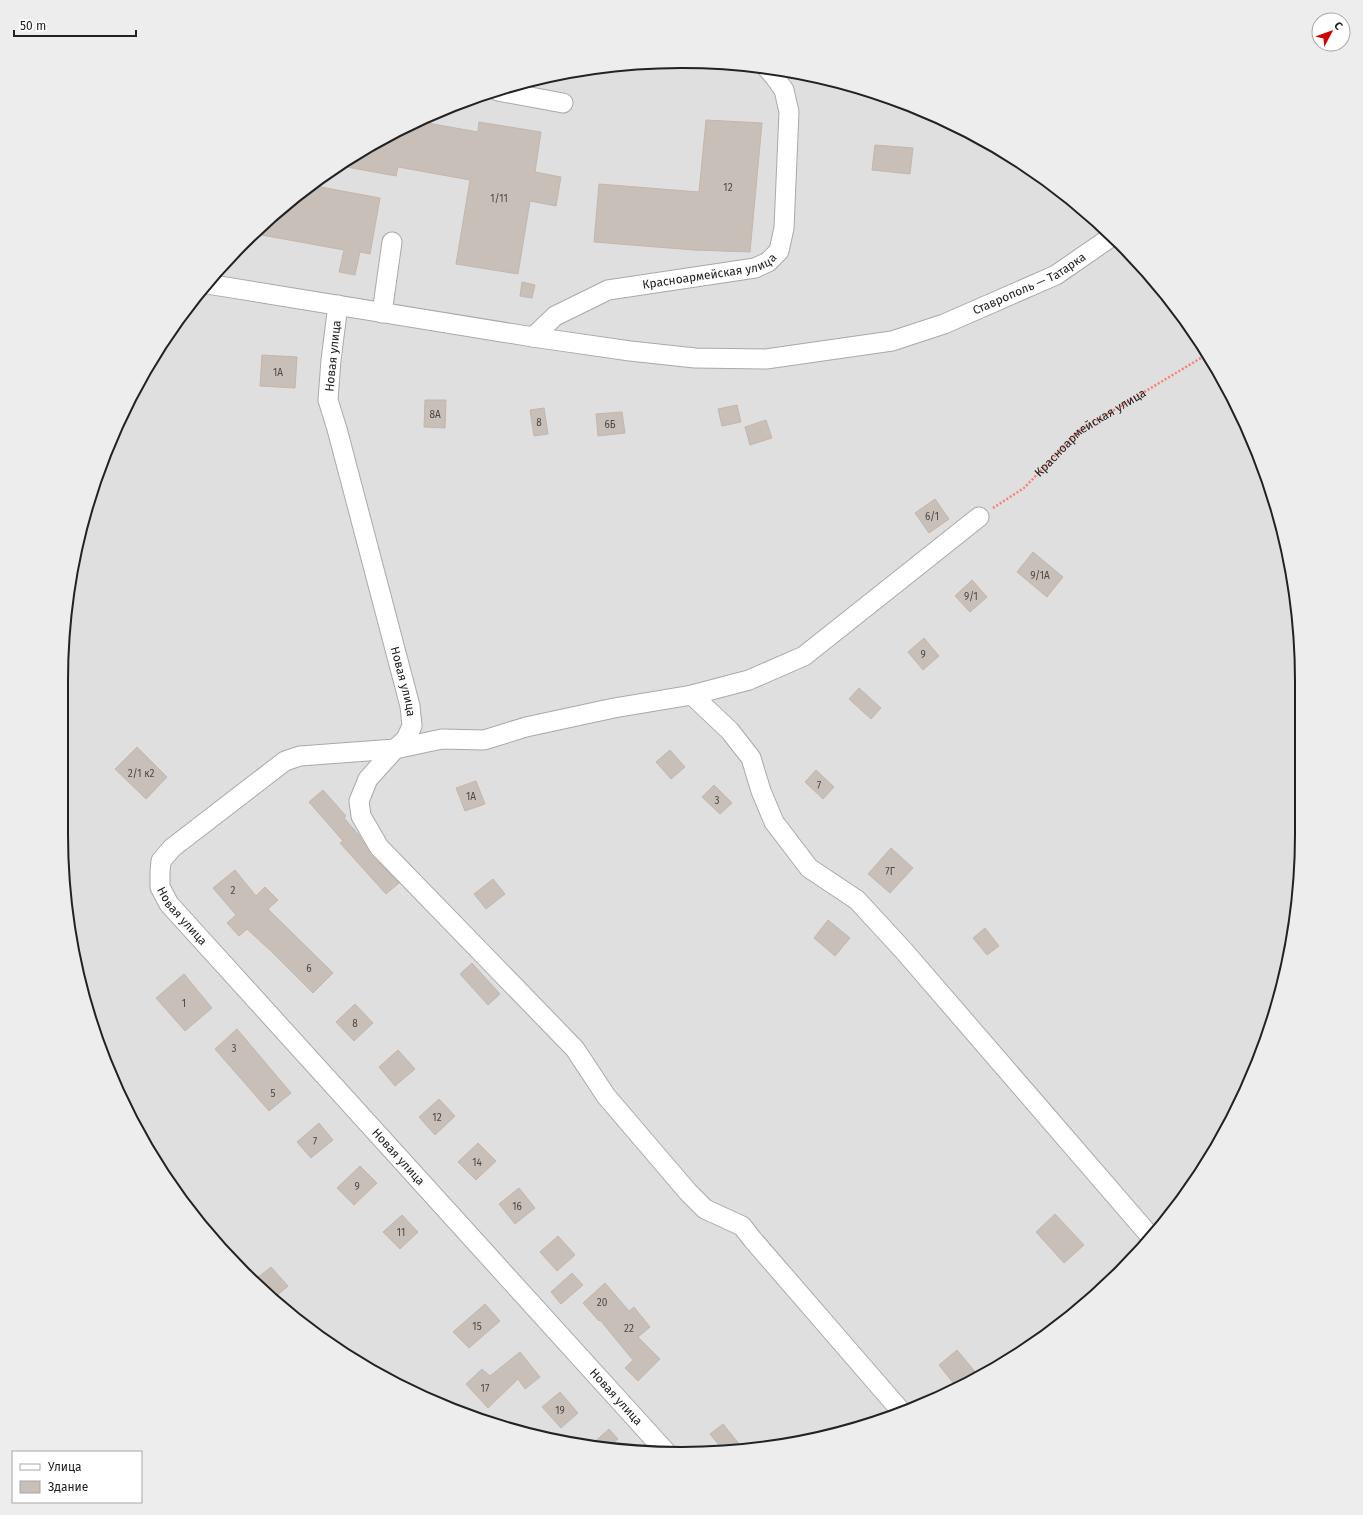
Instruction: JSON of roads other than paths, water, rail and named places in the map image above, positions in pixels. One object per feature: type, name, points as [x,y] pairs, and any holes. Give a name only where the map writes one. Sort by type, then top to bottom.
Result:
[{"type":"street","name":"Красноармейская улица","points":[[533,337],[555,316],[608,290],[755,268],[768,262],[778,251],[784,228],[789,112],[784,90],[773,75]]},
{"type":"street","points":[[510,93],[563,103]]},
{"type":"street","name":"Ставрополь — Татарка","points":[[214,285],[533,337],[630,351],[695,358],[766,359],[892,341],[944,324],[1056,275],[1107,240]]},
{"type":"street","points":[[382,313],[392,242]]},
{"type":"street","name":"Новая улица","points":[[338,305],[331,360],[328,400],[410,706],[412,726],[406,739],[395,749],[300,756],[285,761],[172,848],[162,861],[160,887],[169,904],[661,1446]]},
{"type":"street","points":[[898,1407],[742,1226],[705,1209],[688,1192],[606,1096],[574,1049],[379,847],[361,816],[359,801],[368,779],[395,749],[442,739],[484,740],[533,726],[614,708],[692,695],[749,680],[804,656],[979,517]]},
{"type":"street","points":[[692,695],[730,731],[751,758],[761,791],[774,822],[809,868],[857,900],[904,951],[1147,1233]]}]
